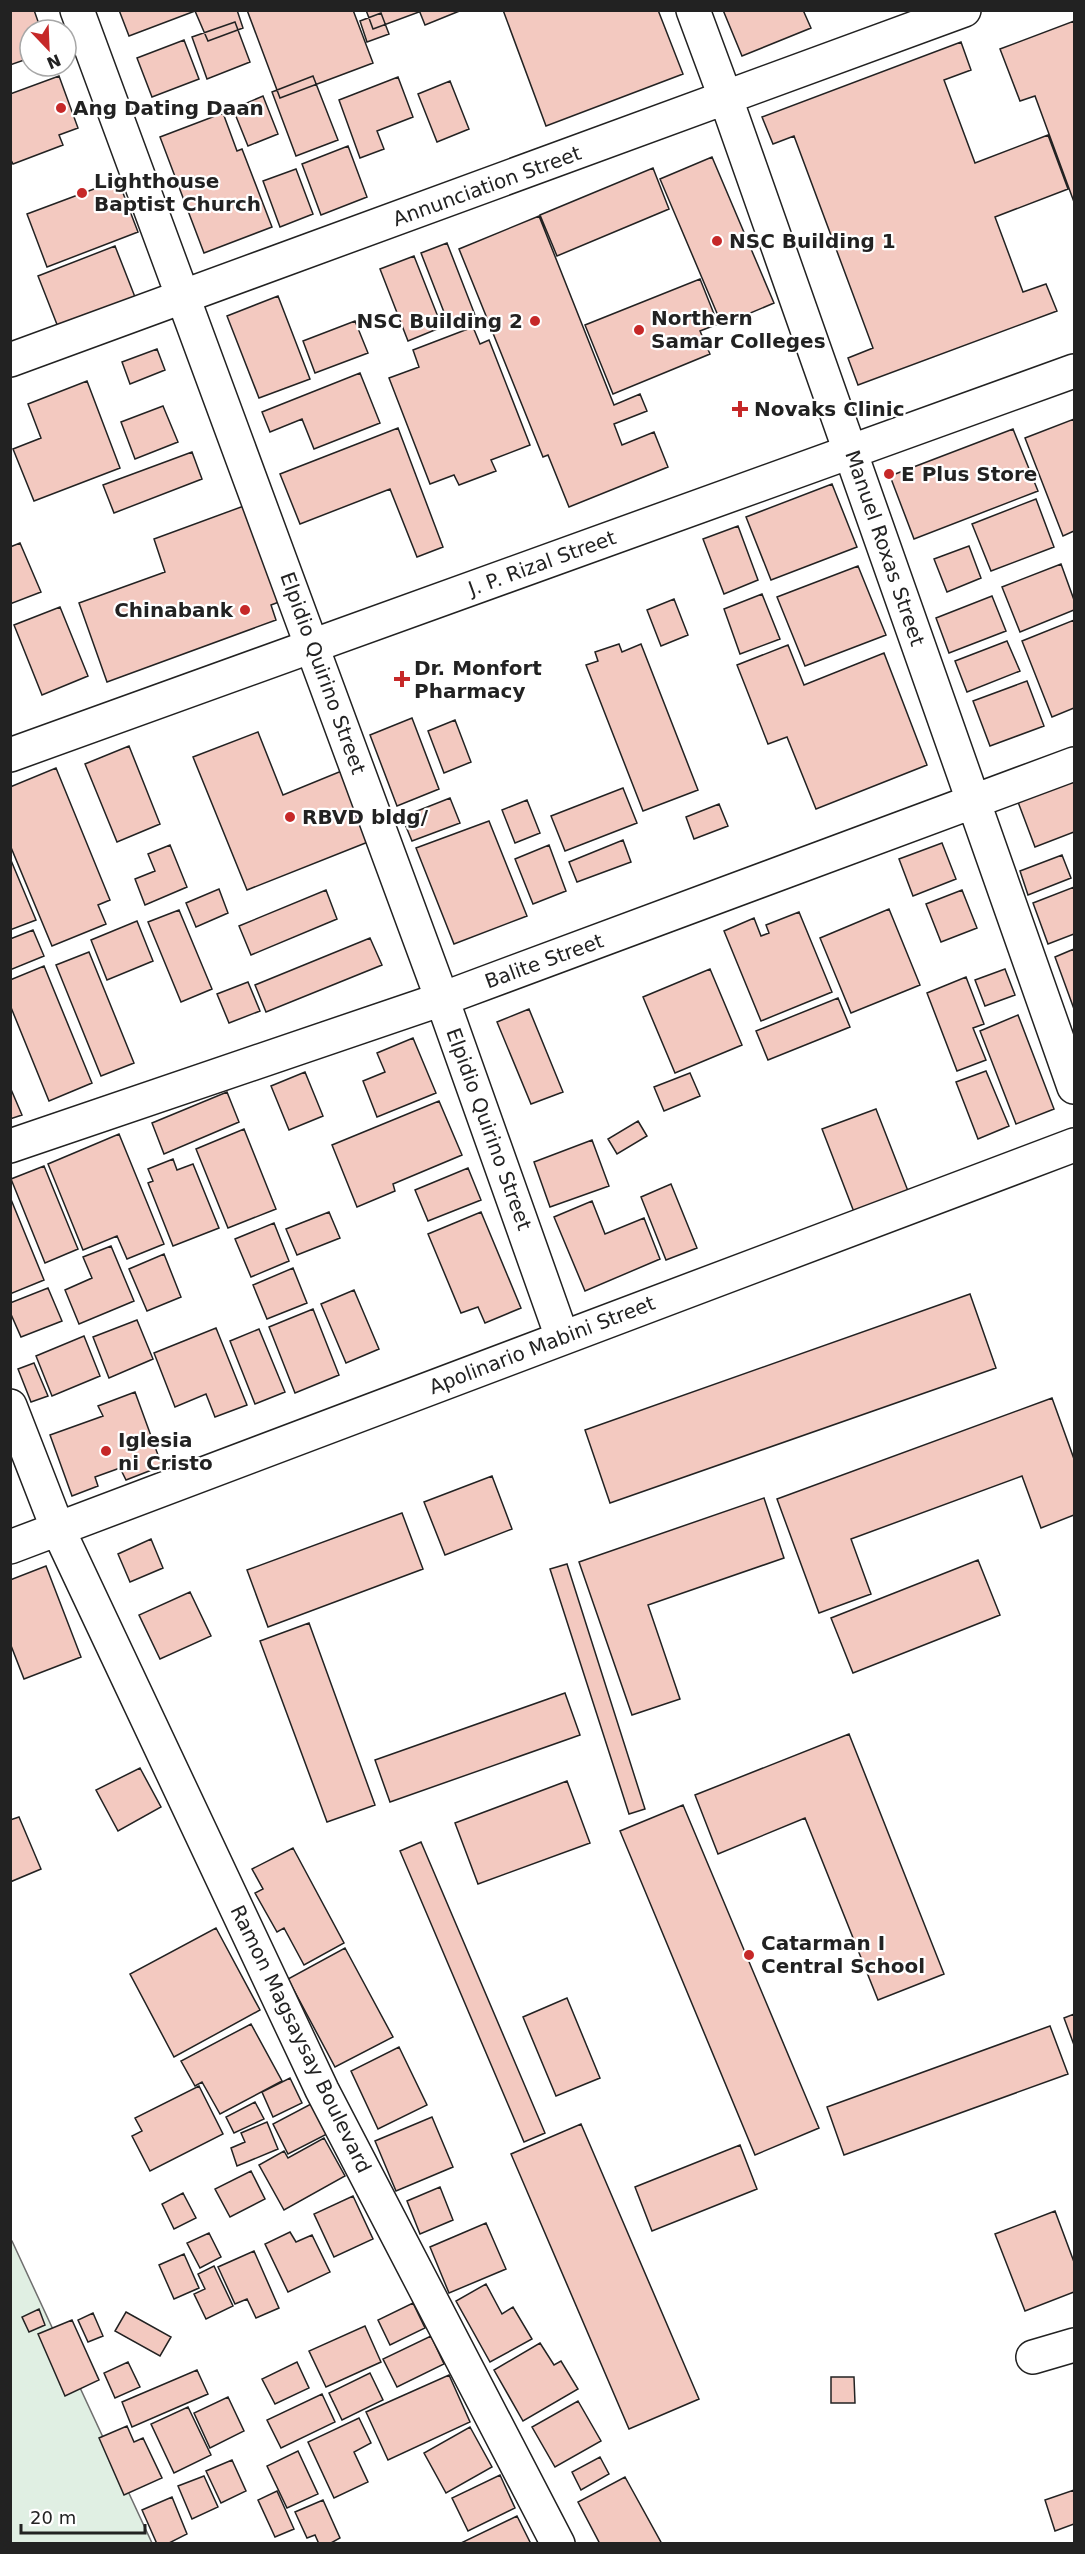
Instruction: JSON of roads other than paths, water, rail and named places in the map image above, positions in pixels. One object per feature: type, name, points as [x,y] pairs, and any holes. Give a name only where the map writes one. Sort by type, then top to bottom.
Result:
[{"type":"street","name":"Elpidio Quirino Street","points":[[77,10],[313,645],[562,1337]]},
{"type":"street","name":"Manuel Roxas Street","points":[[693,10],[1074,1087]]},
{"type":"street","name":"Annunciation Street","points":[[10,360],[964,10]]},
{"type":"street","name":"J. P. Rizal Street","points":[[10,754],[1074,371]]},
{"type":"street","name":"Balite Street","points":[[10,1146],[442,999],[1074,764]]},
{"type":"street","name":"Apolinario Mabini Street","points":[[10,1547],[57,1527],[1074,1145]]},
{"type":"street","name":"Ramon Magsaysay Boulevard","points":[[10,1406],[57,1527],[322,2090],[558,2544]]},
{"type":"street","points":[[1033,2357],[1074,2345]]},
{"type":"place","name":"Ang Dating Daan","points":[[61,108]]},
{"type":"place","name":"Lighthouse Baptist Church","points":[[82,193]]},
{"type":"place","name":"NSC Building 1","points":[[717,241]]},
{"type":"place","name":"NSC Building 2","points":[[535,321]]},
{"type":"place","name":"Northern Samar Colleges","points":[[639,330]]},
{"type":"place","name":"Novaks Clinic","points":[[740,409]]},
{"type":"place","name":"E Plus Store","points":[[889,474]]},
{"type":"place","name":"Chinabank","points":[[245,610]]},
{"type":"place","name":"Dr. Monfort Pharmacy","points":[[402,679]]},
{"type":"place","name":"RBVD bldg/","points":[[290,817]]},
{"type":"place","name":"Iglesia ni Cristo","points":[[106,1451]]},
{"type":"place","name":"Catarman I Central School","points":[[749,1955]]}]
